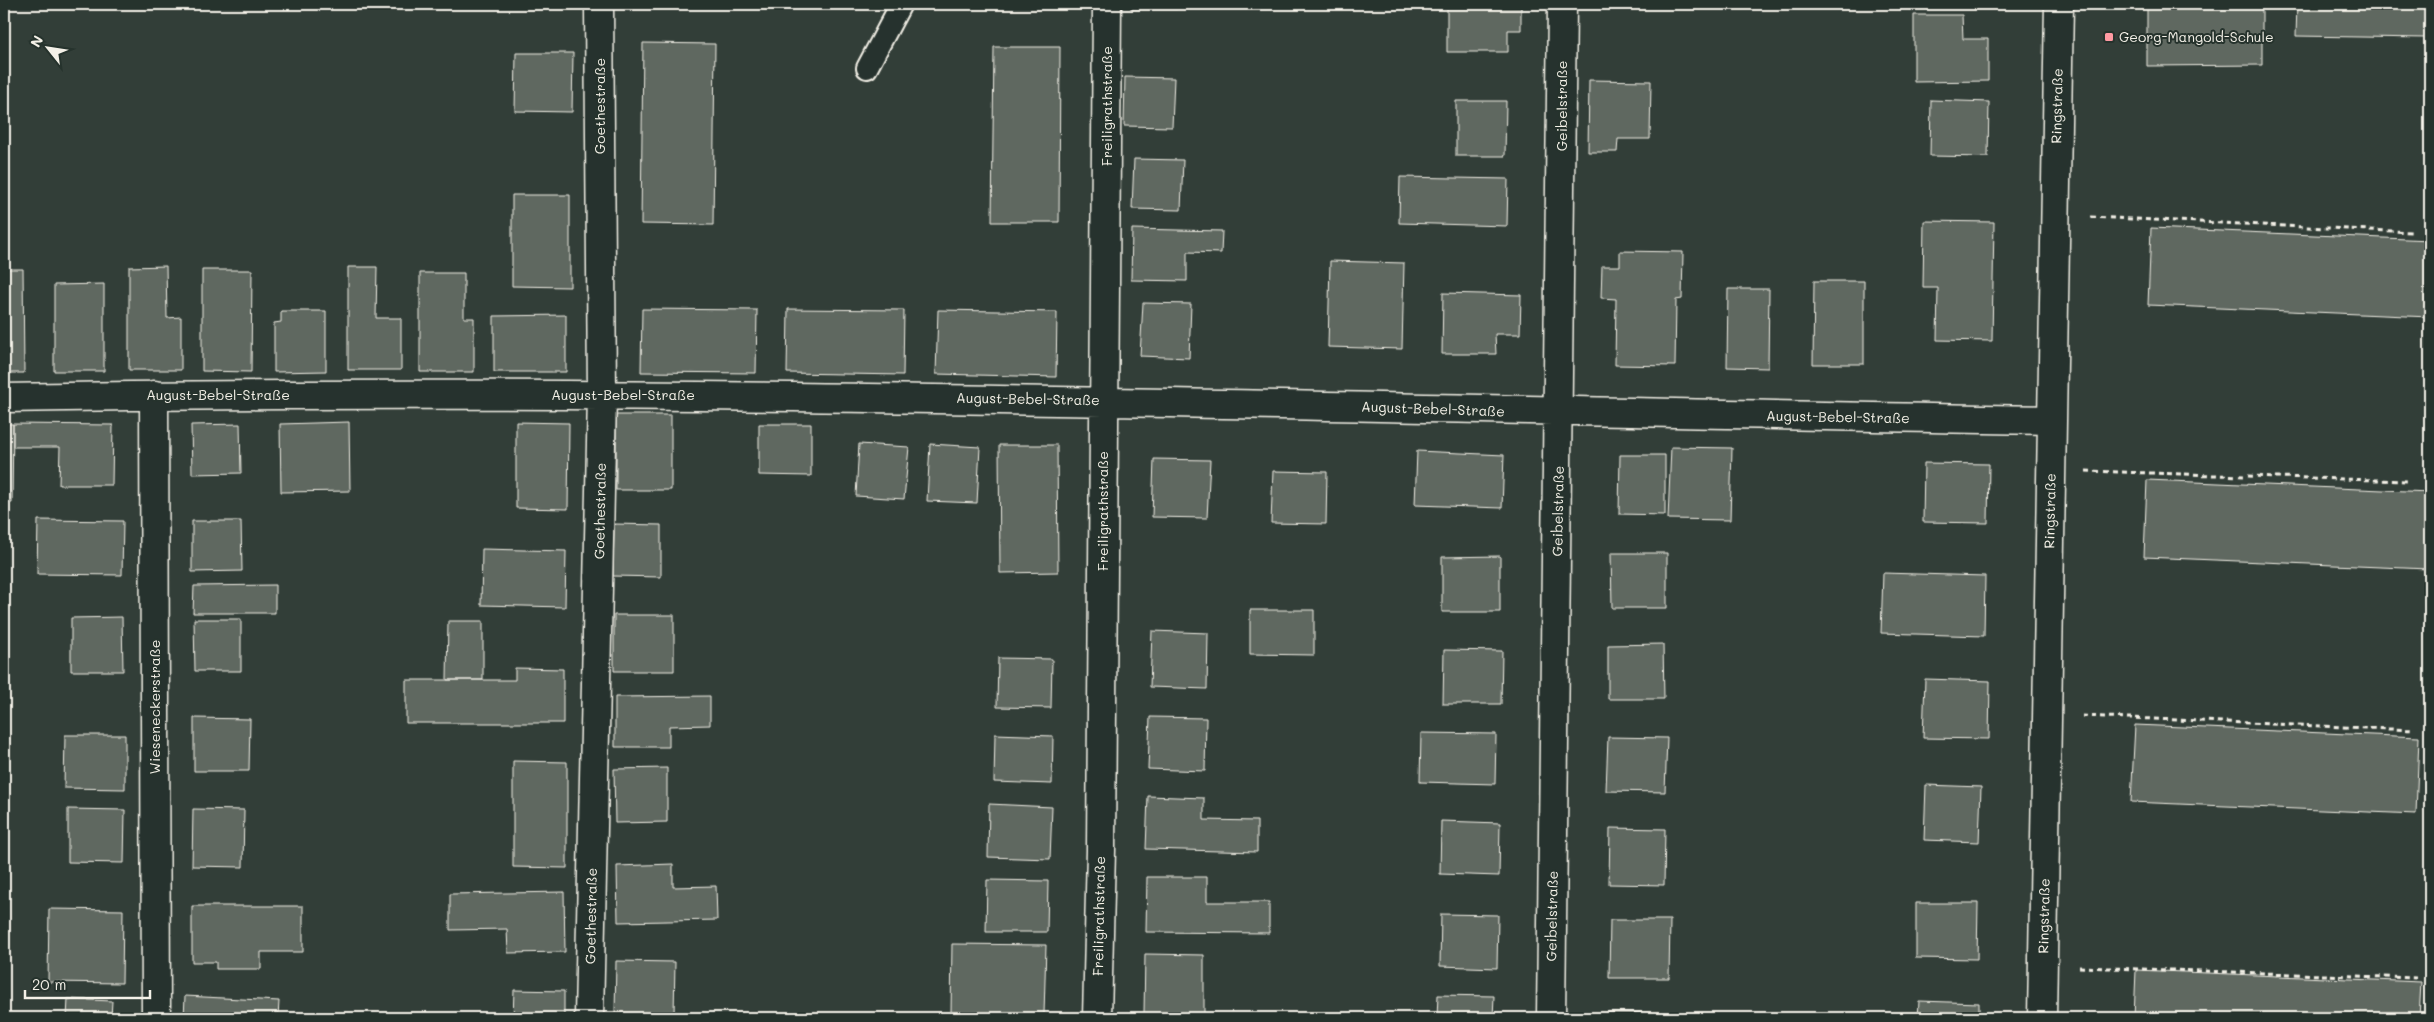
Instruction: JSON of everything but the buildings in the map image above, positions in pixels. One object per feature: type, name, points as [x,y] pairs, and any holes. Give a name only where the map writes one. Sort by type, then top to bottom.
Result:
[{"type":"street","name":"Goethestraße","points":[[589,1018],[602,395],[599,4]]},
{"type":"street","name":"Freiligrathstraße","points":[[1097,1018],[1101,830],[1107,4]]},
{"type":"street","name":"Geibelstraße","points":[[1551,1018],[1562,4]]},
{"type":"street","name":"Ringstraße","points":[[2042,1018],[2059,4]]},
{"type":"street","name":"August-Bebel-Straße","points":[[4,398],[154,395],[602,395],[1104,400],[1559,412],[2052,420]]},
{"type":"street","name":"Wieseneckerstraße","points":[[154,395],[156,1018]]},
{"type":"lane","points":[[867,68],[901,4]]},
{"type":"path","points":[[2056,216],[2412,232]]},
{"type":"path","points":[[2051,470],[2407,481]]},
{"type":"path","points":[[2047,715],[2414,730]]},
{"type":"path","points":[[2043,966],[2416,978]]},
{"type":"place","name":"Georg-Mangold-Schule","points":[[2109,37]]}]
